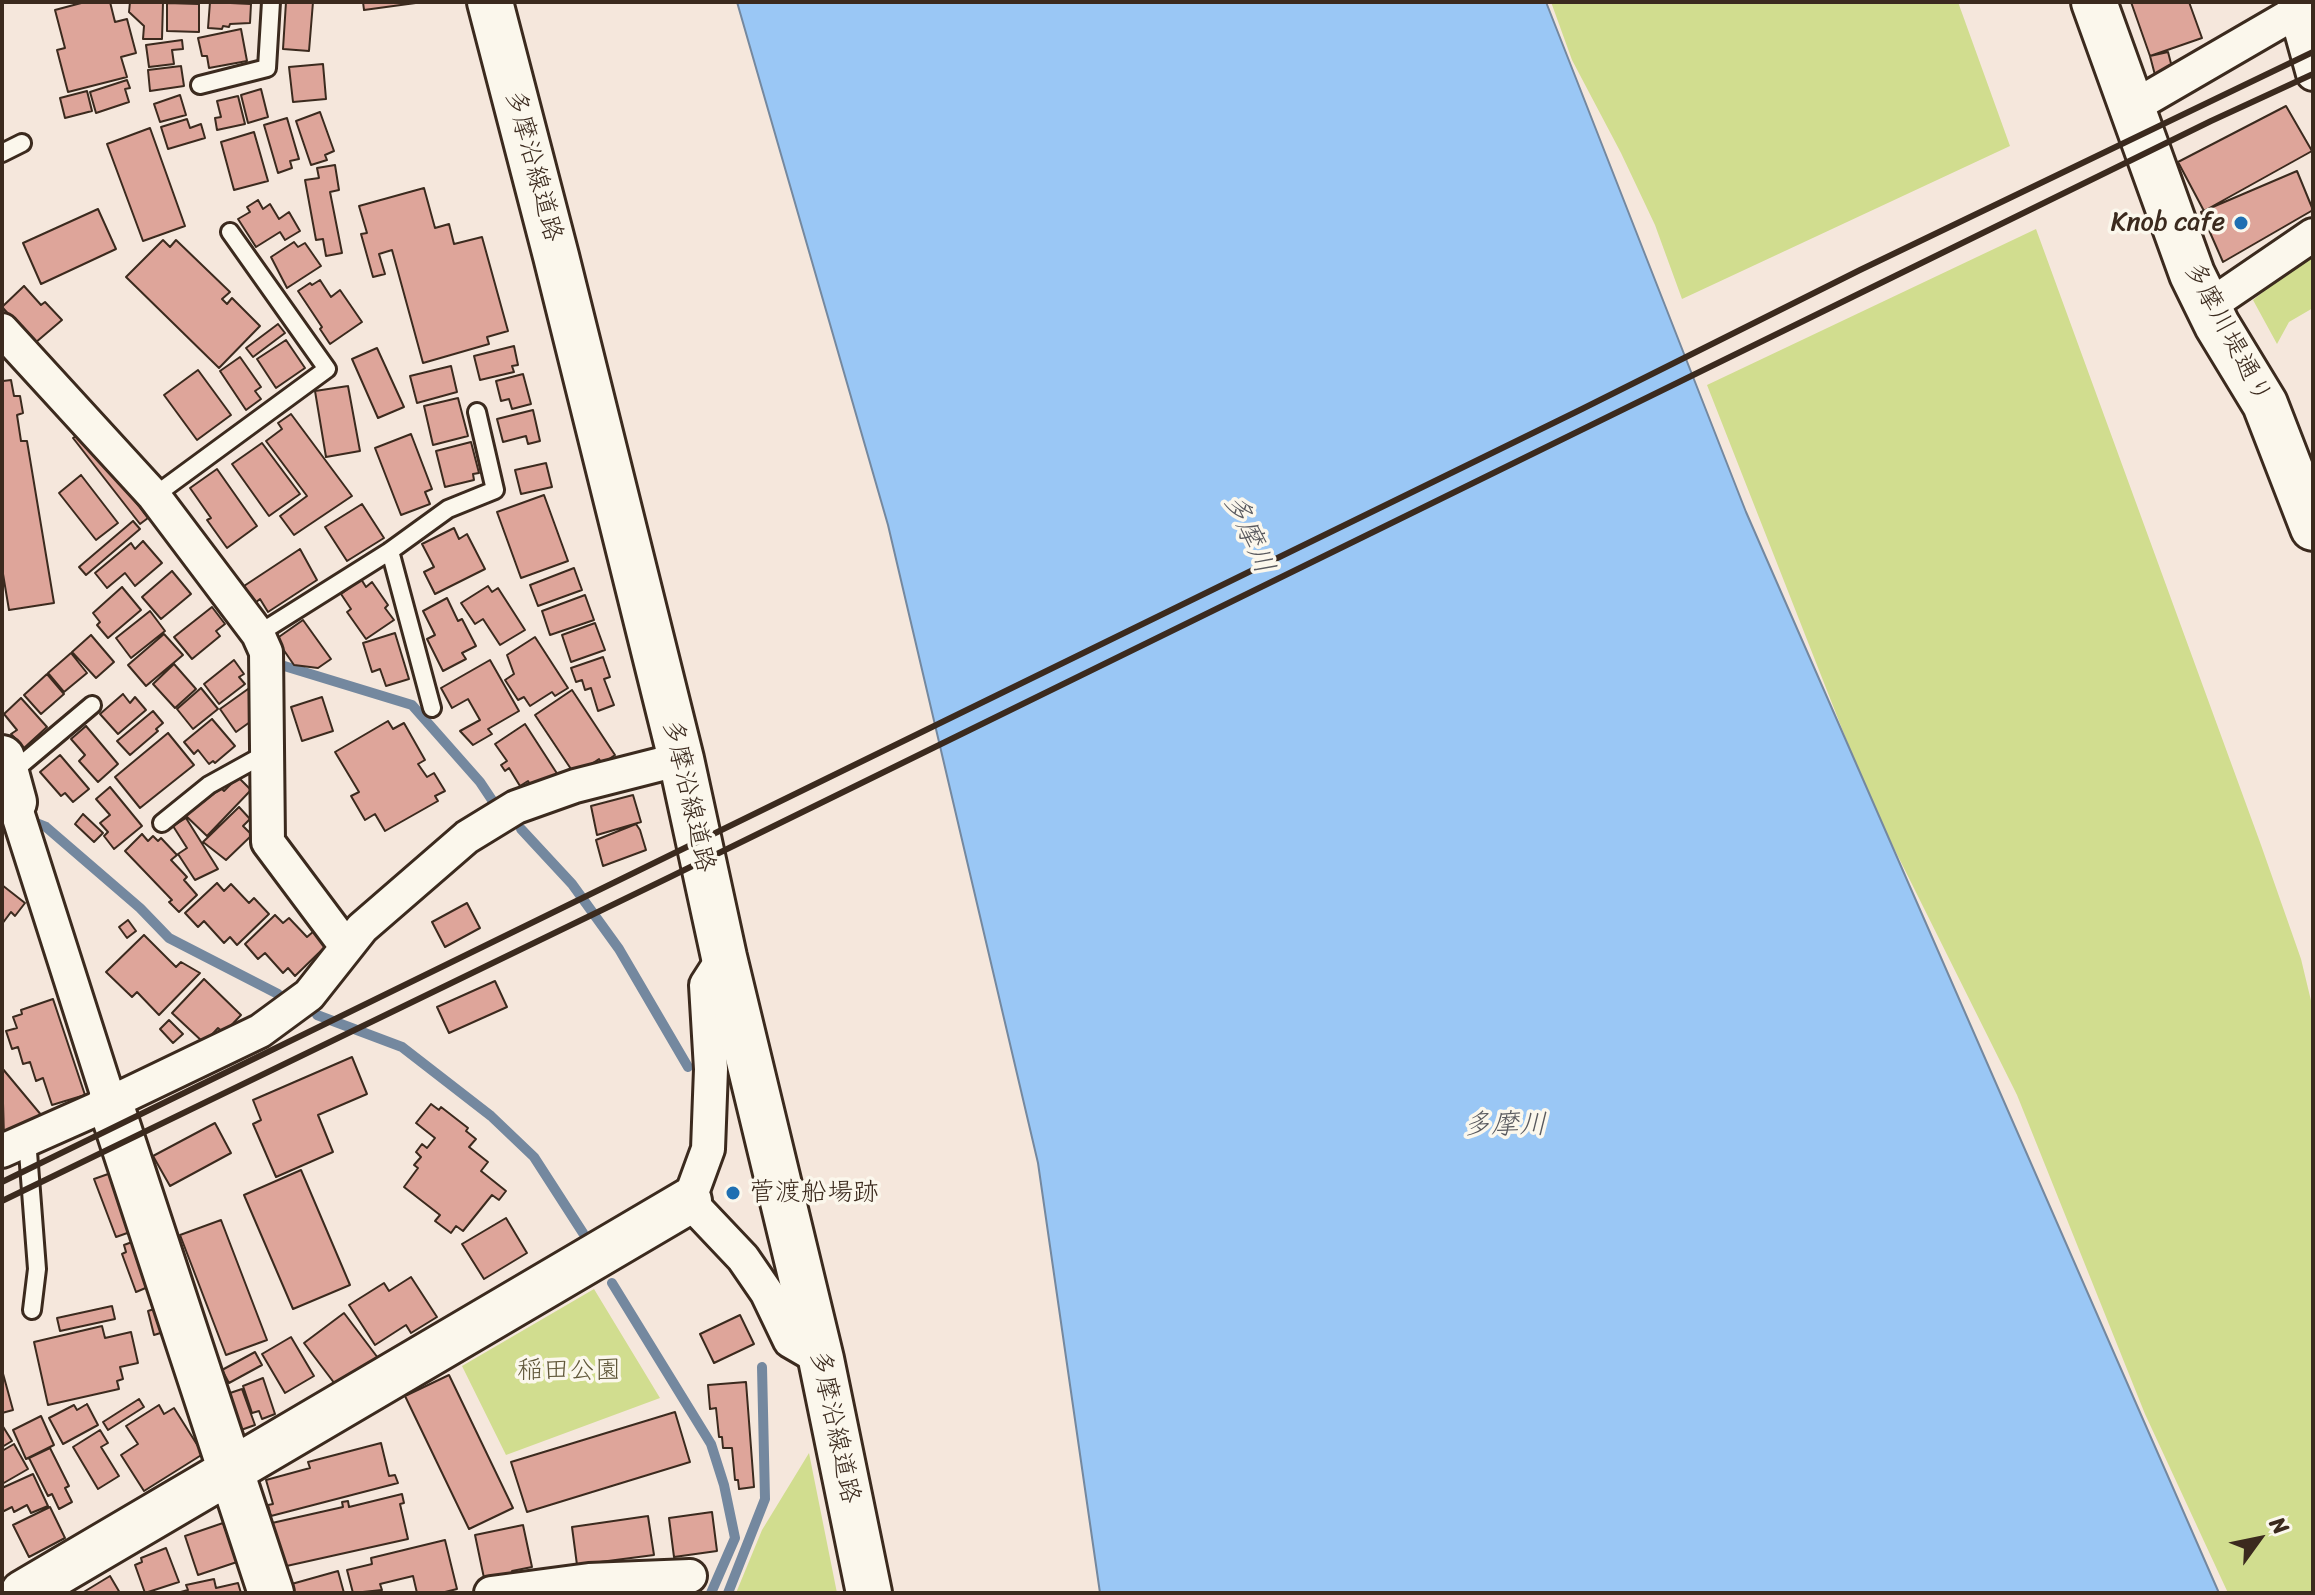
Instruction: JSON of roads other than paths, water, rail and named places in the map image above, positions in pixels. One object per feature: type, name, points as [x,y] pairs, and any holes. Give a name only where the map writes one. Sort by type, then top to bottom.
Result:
[{"type":"street","name":"多摩沿線道路","points":[[490,2],[681,759],[724,957],[821,1359],[869,1593]]},
{"type":"street","name":"多摩川堤通り","points":[[2094,2],[2192,274],[2217,325],[2265,404],[2313,528]]},
{"type":"street","points":[[2131,108],[2305,10],[2313,74]]},
{"type":"street","points":[[2209,306],[2313,235]]},
{"type":"street","points":[[2,330],[154,496],[258,634],[266,652],[268,842],[342,941],[344,949]]},
{"type":"street","points":[[14,1145],[260,1031],[309,995],[362,928],[467,837],[516,807],[575,786],[681,759]]},
{"type":"street","points":[[13,811],[271,1593]]},
{"type":"street","points":[[23,1593],[689,1201],[708,1149],[711,1069],[706,985],[724,957]]},
{"type":"street","points":[[689,1201],[743,1258],[767,1293],[790,1341],[821,1359]]},
{"type":"street","points":[[491,1593],[589,1580],[690,1576]]},
{"type":"lane","points":[[200,85],[267,68],[271,2]]},
{"type":"lane","points":[[2,153],[22,143]]},
{"type":"lane","points":[[154,496],[327,369],[230,232]]},
{"type":"lane","points":[[258,634],[390,551],[448,509],[495,490],[477,412]]},
{"type":"lane","points":[[390,551],[432,708]]},
{"type":"lane","points":[[13,811],[92,705]]},
{"type":"lane","points":[[162,823],[209,785],[265,754]]},
{"type":"lane","points":[[14,1145],[37,1269],[32,1310]]},
{"type":"water","name":"多摩川","points":[[737,2],[1546,2],[1746,512],[2219,1593],[1100,1593],[1038,1163],[888,525]]},
{"type":"waterway","points":[[281,665],[412,705],[480,782],[494,803]]},
{"type":"waterway","points":[[26,819],[46,827],[140,908],[169,938],[278,994]]},
{"type":"waterway","points":[[521,829],[572,884],[619,949],[688,1067]]},
{"type":"waterway","points":[[317,1015],[402,1047],[491,1116],[534,1157],[583,1233]]},
{"type":"waterway","points":[[612,1283],[711,1444],[724,1485],[735,1538],[711,1593]]},
{"type":"waterway","points":[[728,1593],[765,1499],[762,1367]]},
{"type":"railway","points":[[2,1182],[1860,270],[2313,52]]},
{"type":"railway","points":[[2,1201],[2211,121],[2313,74]]},
{"type":"place","name":"Knob cafe","points":[[2241,223]]},
{"type":"place","name":"菅渡船場跡","points":[[733,1193]]},
{"type":"park label","name":"稲田公園","points":[[569,1371]]}]
